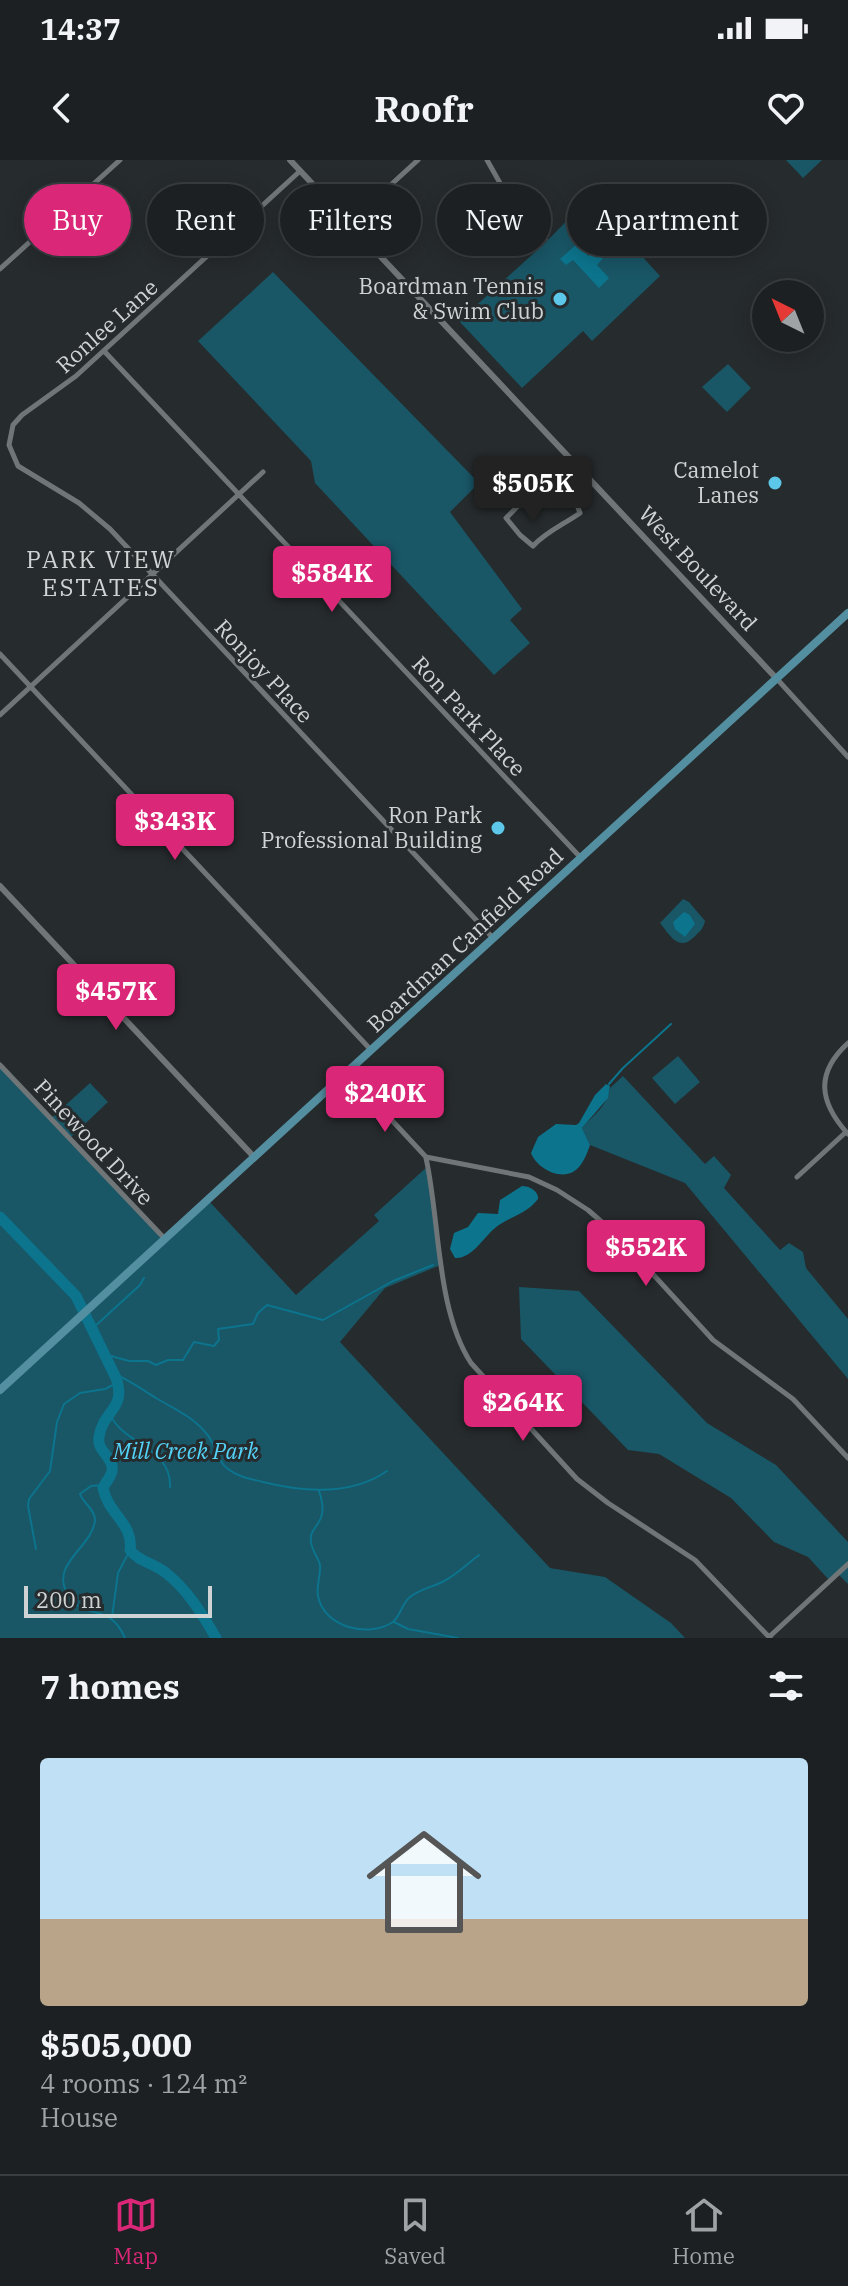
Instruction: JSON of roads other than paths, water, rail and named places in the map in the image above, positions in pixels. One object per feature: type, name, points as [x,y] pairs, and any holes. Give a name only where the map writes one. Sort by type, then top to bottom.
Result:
[{"type":"main road","name":"Boardman Canfield Road","points":[[0,1390],[848,613]]},
{"type":"street","points":[[0,269],[120,160]]},
{"type":"street","name":"West Boulevard","points":[[290,160],[312,184]]},
{"type":"street","points":[[392,184],[418,160]]},
{"type":"street","points":[[487,160],[501,184]]},
{"type":"street","name":"Ronlee Lane","points":[[9,439],[19,418],[64,386],[104,351],[300,171]]},
{"type":"street","name":"West Boulevard","points":[[380,256],[848,757]]},
{"type":"street","name":"Ron Park Place","points":[[104,351],[581,858]]},
{"type":"street","name":"Ronjoy Place","points":[[9,439],[12,458],[22,470],[90,512],[493,938]]},
{"type":"street","points":[[0,715],[263,472]]},
{"type":"street","points":[[571,489],[586,475]]},
{"type":"street","points":[[550,482],[561,482],[571,489],[580,513],[553,527],[533,546],[506,518],[535,490],[550,482]]},
{"type":"street","points":[[0,654],[371,1050]]},
{"type":"street","points":[[0,886],[254,1157]]},
{"type":"street","points":[[797,1177],[847,1133],[829,1108],[824,1086],[829,1065],[848,1043]]},
{"type":"street","name":"Pinewood Drive","points":[[0,1065],[165,1239]]},
{"type":"street","points":[[347,1072],[426,1157],[451,1317],[459,1343],[471,1363],[577,1479],[695,1560],[770,1637],[848,1564]]},
{"type":"street","points":[[426,1157],[529,1177],[588,1210],[619,1237],[713,1340],[793,1399],[848,1458]]},
{"type":"waterway","points":[[609,1084],[671,1024]]},
{"type":"waterway","points":[[0,1217],[76,1296],[116,1378],[119,1396],[101,1428],[99,1442],[112,1466],[103,1488],[110,1505],[125,1526],[130,1550],[174,1579],[216,1638]]},
{"type":"waterway","points":[[104,1354],[156,1365],[168,1360],[183,1360],[194,1342],[214,1346],[219,1340],[218,1329],[253,1324],[258,1313],[267,1305],[323,1320],[393,1281],[433,1265]]},
{"type":"waterway","points":[[93,1328],[144,1278]]},
{"type":"waterway","points":[[114,1374],[195,1422],[209,1437],[224,1465],[240,1476],[294,1488],[326,1490],[358,1485],[387,1471]]},
{"type":"waterway","points":[[36,1549],[29,1499],[50,1471],[57,1422],[64,1404],[80,1393],[105,1389],[117,1383]]},
{"type":"waterway","points":[[110,1414],[116,1424],[163,1463],[170,1487]]},
{"type":"waterway","points":[[104,1485],[91,1486],[80,1494],[95,1520],[88,1538],[68,1563],[63,1581],[73,1601],[80,1607],[111,1619],[125,1638]]},
{"type":"waterway","points":[[319,1491],[321,1518],[311,1536],[320,1565],[318,1596],[322,1607],[338,1623],[360,1629],[383,1627],[393,1622],[410,1597],[448,1579],[479,1555]]},
{"type":"waterway","points":[[112,1617],[118,1573],[130,1550]]},
{"type":"waterway","points":[[394,1622],[408,1629],[458,1638]]},
{"type":"place","name":"Boardman Tennis & Swim Club","points":[[560,299]]},
{"type":"place","name":"Camelot Lanes","points":[[775,483]]},
{"type":"place","name":"Ron Park Professional Building","points":[[498,828]]},
{"type":"district","name":"PARK VIEW ESTATES","points":[[101,574]]},
{"type":"park label","name":"Mill Creek Park","points":[[186,1451]]}]
